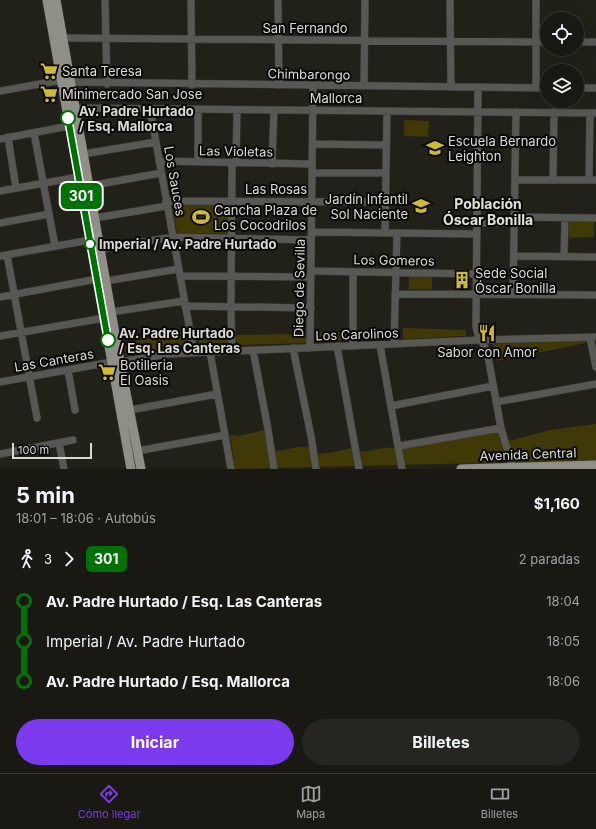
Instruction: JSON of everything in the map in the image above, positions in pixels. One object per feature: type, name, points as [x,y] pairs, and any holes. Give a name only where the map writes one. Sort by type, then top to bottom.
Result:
[{"type":"main road","points":[[47,0],[66,81],[75,108],[95,218],[100,249],[102,280],[116,362],[131,469]]},
{"type":"main road","points":[[56,0],[63,38],[69,126],[90,240],[102,280]]},
{"type":"main road","points":[[116,362],[130,410],[141,469]]},
{"type":"main road","name":"Avenida Central","points":[[461,469],[596,465]]},
{"type":"street","points":[[105,0],[107,84]]},
{"type":"street","points":[[191,0],[192,84]]},
{"type":"street","points":[[278,0],[279,85]]},
{"type":"street","points":[[364,0],[364,86]]},
{"type":"street","points":[[450,0],[451,87]]},
{"type":"street","points":[[536,0],[536,88]]},
{"type":"street","name":"San Fernando","points":[[63,38],[540,42]]},
{"type":"street","points":[[584,42],[596,42]]},
{"type":"street","name":"Chimbarongo","points":[[0,91],[66,81],[107,84],[540,88]]},
{"type":"street","name":"Diego de Sevilla","points":[[310,348],[313,86]]},
{"type":"street","points":[[478,87],[476,327],[480,340],[487,351],[501,428],[513,468]]},
{"type":"street","points":[[584,88],[596,88]]},
{"type":"street","name":"Mallorca","points":[[75,108],[593,113]]},
{"type":"street","name":"Los Sauces","points":[[150,109],[194,353]]},
{"type":"street","points":[[198,109],[198,162]]},
{"type":"street","points":[[232,351],[231,238],[237,110]]},
{"type":"street","points":[[272,164],[274,110]]},
{"type":"street","points":[[386,233],[387,111]]},
{"type":"street","points":[[513,295],[516,112]]},
{"type":"street","points":[[553,180],[554,112]]},
{"type":"street","points":[[515,180],[592,180],[593,113]]},
{"type":"street","points":[[16,188],[4,138],[69,126]]},
{"type":"street","points":[[34,133],[55,246]]},
{"type":"street","points":[[83,154],[156,142]]},
{"type":"street","points":[[313,144],[386,145]]},
{"type":"street","name":"Las Violetas","points":[[159,161],[312,164]]},
{"type":"street","points":[[89,186],[161,173]]},
{"type":"street","points":[[312,173],[386,173]]},
{"type":"street","points":[[0,191],[78,177]]},
{"type":"street","name":"Las Rosas","points":[[95,218],[167,203],[232,201],[386,202]]},
{"type":"street","points":[[0,223],[49,214]]},
{"type":"street","points":[[564,256],[565,218]]},
{"type":"street","points":[[477,223],[514,220],[596,218]]},
{"type":"street","points":[[100,249],[173,237],[231,238],[386,233],[477,234]]},
{"type":"street","points":[[394,344],[397,233]]},
{"type":"street","points":[[37,418],[14,294],[4,256],[90,240]]},
{"type":"street","points":[[514,256],[596,257]]},
{"type":"street","points":[[353,272],[353,346]]},
{"type":"street","name":"Los Gomeros","points":[[0,297],[102,280],[179,273],[231,277],[353,272],[477,274]]},
{"type":"street","points":[[395,294],[596,295]]},
{"type":"street","points":[[0,336],[108,315],[185,304],[231,307],[311,308]]},
{"type":"street","points":[[593,338],[596,367]]},
{"type":"street","name":"Los Carolinos","points":[[116,362],[168,354],[480,340],[593,338]]},
{"type":"street","points":[[380,345],[402,469]]},
{"type":"street","points":[[337,346],[359,469]]},
{"type":"street","points":[[293,348],[316,469]]},
{"type":"street","points":[[253,350],[271,444],[274,469]]},
{"type":"street","points":[[210,352],[231,469]]},
{"type":"street","name":"Las Canteras","points":[[0,382],[116,362]]},
{"type":"street","points":[[68,370],[75,410]]},
{"type":"street","points":[[496,402],[596,384]]},
{"type":"street","points":[[391,406],[493,386]]},
{"type":"street","points":[[130,410],[217,394]]},
{"type":"street","name":"Avenida Central","points":[[398,446],[501,428]]},
{"type":"street","points":[[138,451],[225,435]]},
{"type":"street","points":[[0,454],[73,440]]},
{"type":"street","points":[[60,443],[64,469]]},
{"type":"shaded area","points":[[404,120],[429,121],[428,137],[404,136]]},
{"type":"shaded area","points":[[228,201],[228,234],[177,233],[171,203]]},
{"type":"shaded area","points":[[569,220],[594,220],[594,237],[569,238]]},
{"type":"shaded area","points":[[409,275],[432,275],[432,289],[409,289]]},
{"type":"shaded area","points":[[403,328],[466,330],[466,336],[403,339]]},
{"type":"shaded area","points":[[185,331],[189,346],[126,356],[124,343]]},
{"type":"shaded area","points":[[317,332],[346,332],[346,340],[318,341]]},
{"type":"shaded area","points":[[198,333],[229,334],[229,345],[199,345]]},
{"type":"shaded area","points":[[306,334],[306,343],[237,345],[236,335]]},
{"type":"shaded area","points":[[586,340],[586,343],[497,361],[493,344]]},
{"type":"shaded area","points":[[596,424],[596,460],[235,469],[230,435],[239,436],[265,430],[269,448],[278,451],[299,447],[309,447],[312,455],[336,452],[350,448],[364,452],[381,448],[396,448],[500,431],[505,442],[550,430]]},
{"type":"bus line","name":"301","points":[[68,118],[108,340]]},
{"type":"place","name":"Santa Teresa","points":[[49,71]]},
{"type":"place","name":"Minimercado San Jose","points":[[49,94]]},
{"type":"place","name":"Av. Padre Hurtado / Esq. Mallorca","points":[[68,118]]},
{"type":"place","name":"Escuela Bernardo Leighton","points":[[435,148]]},
{"type":"place","name":"Jardín Infantil Sol Naciente","points":[[421,206]]},
{"type":"place","name":"Cancha Plaza de Los Cocodrilos","points":[[201,217]]},
{"type":"place","name":"Imperial / Av. Padre Hurtado","points":[[90,244]]},
{"type":"place","name":"Sede Social Óscar Bonilla","points":[[462,280]]},
{"type":"place","name":"Sabor con Amor","points":[[487,333]]},
{"type":"place","name":"Av. Padre Hurtado / Esq. Las Canteras","points":[[108,340]]},
{"type":"place","name":"Botilleria El Oasis","points":[[107,372]]},
{"type":"district","name":"Población Óscar Bonilla","points":[[488,212]]}]
